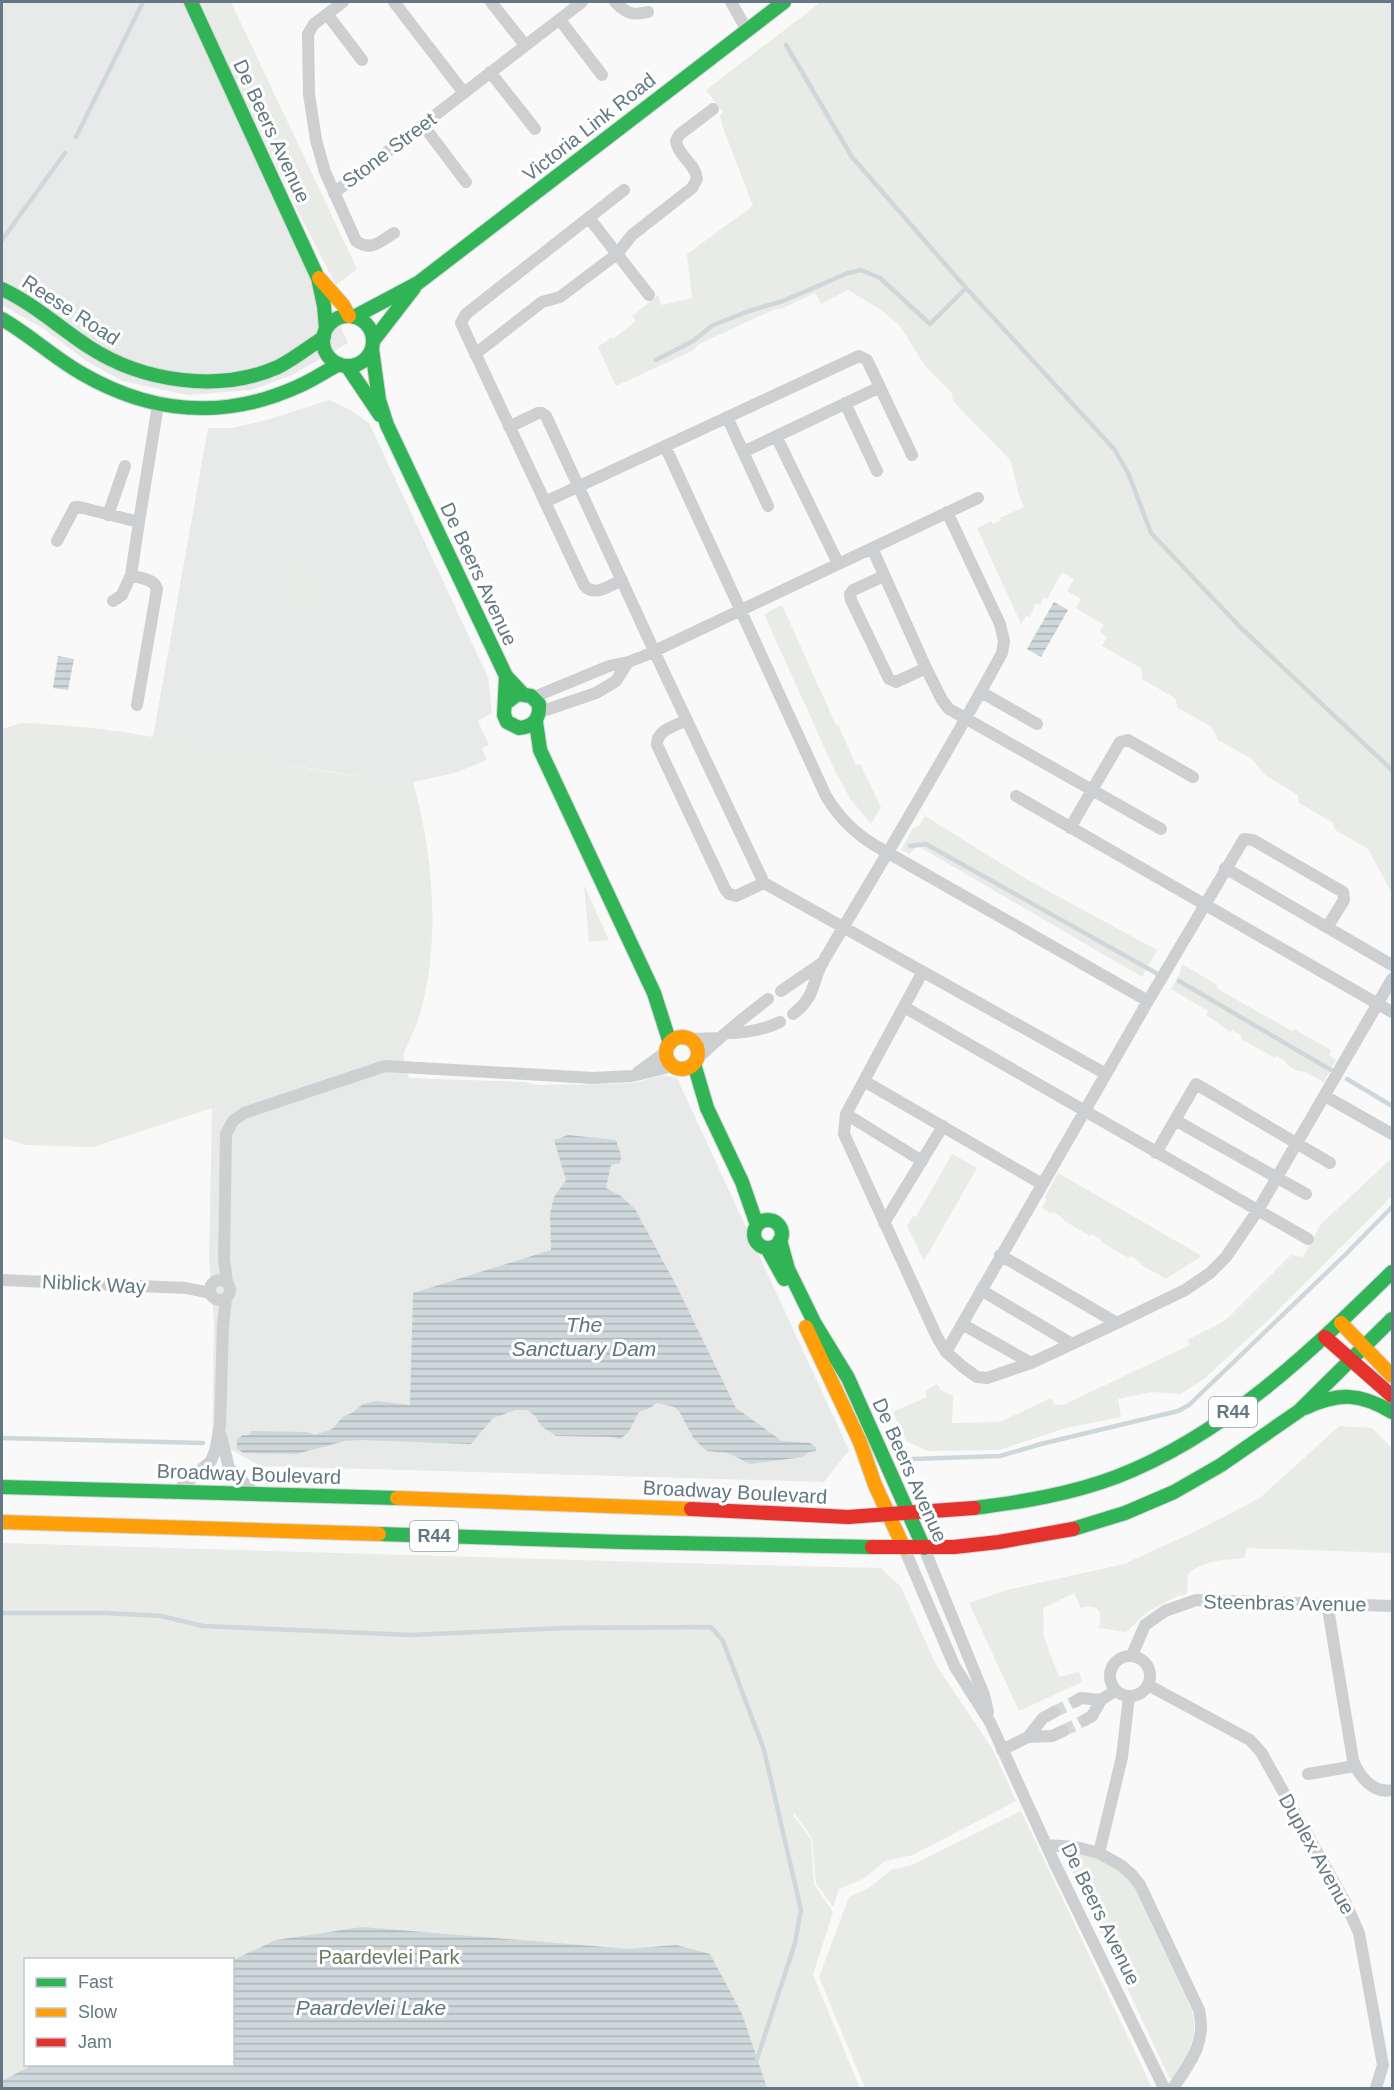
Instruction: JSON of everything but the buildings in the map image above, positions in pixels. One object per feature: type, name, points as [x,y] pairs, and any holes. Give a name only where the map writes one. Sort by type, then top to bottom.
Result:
[{"type":"street","name":"De Beers Avenue","points":[[191,2],[318,278],[325,333]]},
{"type":"street","name":"Stone Street","points":[[343,2],[314,24],[308,34],[308,83],[316,140],[334,193],[582,2]]},
{"type":"street","points":[[394,2],[464,93]]},
{"type":"street","points":[[491,2],[525,45]]},
{"type":"street","points":[[615,2],[630,13],[637,15],[648,12]]},
{"type":"street","points":[[731,2],[747,30]]},
{"type":"street","name":"Victoria Link Road","points":[[351,317],[418,283],[784,2]]},
{"type":"street","points":[[327,14],[362,60]]},
{"type":"street","points":[[560,20],[602,75]]},
{"type":"street","points":[[490,72],[535,129]]},
{"type":"street","points":[[475,354],[542,302],[560,297],[617,254],[632,235],[695,184],[696,171],[677,148],[676,141],[679,135],[713,109]]},
{"type":"street","points":[[423,125],[466,182]]},
{"type":"street","points":[[622,580],[595,592],[586,589],[461,323],[463,316],[624,190]]},
{"type":"street","points":[[334,193],[354,237],[360,243],[372,246],[394,232]]},
{"type":"street","points":[[589,218],[649,295]]},
{"type":"street","name":"De Beers Avenue","points":[[318,278],[351,317]]},
{"type":"street","name":"Victoria Link Road","points":[[372,345],[418,283]]},
{"type":"street","name":"Reese Road","points":[[2,290],[31,303],[91,348],[126,367],[154,375],[187,380],[216,380],[247,376],[277,367],[325,333]]},
{"type":"street","points":[[2,319],[18,327],[79,373],[120,393],[158,405],[181,409],[223,408],[248,404],[297,387],[343,365],[355,365],[362,361],[372,345],[368,326],[362,320],[351,317],[338,318],[325,333],[327,353],[343,365]]},
{"type":"street","name":"De Beers Avenue","points":[[372,345],[379,400],[387,425],[506,676],[528,695]]},
{"type":"street","points":[[544,502],[859,356],[867,360],[912,455]]},
{"type":"street","name":"De Beers Avenue","points":[[343,365],[387,425]]},
{"type":"street","points":[[743,452],[880,387]]},
{"type":"street","points":[[845,403],[877,471]]},
{"type":"street","points":[[113,601],[122,595],[131,574],[158,405]]},
{"type":"street","points":[[509,427],[538,413],[544,414],[764,883],[1106,1074]]},
{"type":"street","points":[[727,417],[768,506]]},
{"type":"street","points":[[776,436],[838,563]]},
{"type":"street","points":[[665,446],[833,807],[850,827],[862,838],[1148,1001]]},
{"type":"street","points":[[108,515],[125,466]]},
{"type":"street","points":[[764,1222],[754,1232],[754,1238],[758,1244],[767,1248],[775,1246],[780,1240],[780,1228],[764,1222],[707,1108],[668,1060],[669,1047],[654,993],[540,750],[521,729],[508,722],[504,713],[506,703],[515,694],[528,695],[560,687],[609,666],[628,662],[978,498]]},
{"type":"street","points":[[57,541],[75,507],[139,522]]},
{"type":"street","points":[[793,1014],[812,994],[822,963],[966,719],[1002,653],[1003,633],[947,512]]},
{"type":"street","points":[[872,548],[926,668],[949,709],[1161,829]]},
{"type":"street","points":[[131,574],[152,581],[156,584],[157,590],[137,705]]},
{"type":"street","points":[[884,576],[854,590],[850,594],[851,600],[889,679],[896,682],[926,668]]},
{"type":"street","points":[[521,729],[529,727],[538,717],[567,702],[596,693],[616,681],[628,662]]},
{"type":"street","name":"De Beers Avenue","points":[[506,676],[506,703]]},
{"type":"street","points":[[560,687],[567,702]]},
{"type":"street","points":[[981,692],[1037,724]]},
{"type":"street","points":[[528,695],[539,704],[540,750]]},
{"type":"street","points":[[687,720],[660,734],[656,738],[657,745],[726,892],[732,896],[764,883]]},
{"type":"street","points":[[1070,828],[1120,742],[1124,740],[1128,740],[1193,777]]},
{"type":"street","points":[[1016,796],[1392,1012]]},
{"type":"street","points":[[946,1352],[1241,840],[1247,838],[1253,840],[1343,892],[1344,900],[1328,927]]},
{"type":"street","points":[[1225,868],[1392,965]]},
{"type":"street","points":[[781,990],[822,963]]},
{"type":"street","points":[[922,973],[846,1114],[844,1134],[937,1337],[946,1352],[963,1367],[977,1377],[987,1378],[1031,1363],[1117,1323],[1185,1290],[1210,1273],[1226,1257],[1258,1210],[1392,980]]},
{"type":"street","points":[[654,993],[696,1045],[696,1061],[707,1108]]},
{"type":"street","points":[[177,1491],[211,1461],[219,1426],[223,1325],[217,1290],[224,1258],[226,1134],[233,1121],[244,1113],[385,1066],[593,1078],[632,1076],[676,1067],[690,1068],[723,1035],[768,999]]},
{"type":"street","points":[[904,1007],[1308,1239]]},
{"type":"street","points":[[632,1076],[679,1038],[744,1033],[760,1030],[780,1022]]},
{"type":"street","points":[[864,1081],[1042,1184]]},
{"type":"street","points":[[1156,1153],[1196,1084],[1330,1163]]},
{"type":"street","points":[[1324,1096],[1392,1134]]},
{"type":"street","points":[[846,1114],[922,1161]]},
{"type":"street","points":[[1175,1120],[1306,1194]]},
{"type":"street","points":[[884,1223],[943,1126]]},
{"type":"street","name":"De Beers Avenue","points":[[780,1240],[788,1269],[815,1324],[848,1378],[924,1548],[984,1695],[990,1722]]},
{"type":"street","name":"De Beers Avenue","points":[[767,1248],[860,1442],[875,1485],[921,1583],[955,1667],[990,1722],[1046,1845],[1164,2088]]},
{"type":"street","points":[[1000,1255],[1117,1323]]},
{"type":"street","name":"Broadway Boulevard","points":[[2,1487],[632,1506],[851,1517],[1014,1504],[1070,1492],[1126,1473],[1202,1434],[1256,1395],[1325,1337],[1392,1272]]},
{"type":"street","name":"Niblick Way","points":[[2,1280],[217,1290]]},
{"type":"street","points":[[981,1290],[1072,1344]]},
{"type":"street","name":"R44","points":[[2,1522],[622,1542],[904,1548],[999,1542],[1078,1528],[1125,1513],[1174,1492],[1221,1466],[1299,1411],[1362,1346],[1392,1319]]},
{"type":"street","points":[[1341,1323],[1392,1376]]},
{"type":"street","points":[[962,1324],[1031,1363]]},
{"type":"street","points":[[1325,1337],[1392,1396]]},
{"type":"street","points":[[1299,1411],[1316,1402],[1336,1397],[1362,1396],[1392,1412]]},
{"type":"street","points":[[219,1426],[229,1468],[256,1494]]},
{"type":"street","name":"Steenbras Avenue","points":[[1132,1655],[1146,1625],[1165,1611],[1185,1603],[1206,1600],[1392,1605]]},
{"type":"street","points":[[1326,1603],[1355,1766],[1364,1779],[1376,1788],[1384,1792],[1392,1790]]},
{"type":"street","points":[[1132,1655],[1148,1666],[1150,1672],[1148,1685],[1140,1694],[1128,1696],[1116,1690],[1111,1682],[1111,1669],[1119,1659],[1132,1655]]},
{"type":"street","name":"Duplex Avenue","points":[[1148,1685],[1250,1740],[1261,1752],[1345,1902],[1359,1933],[1383,2065],[1376,2088]]},
{"type":"street","points":[[1085,1720],[1092,1716],[1101,1700],[1116,1690]]},
{"type":"street","points":[[1099,1853],[1122,1757],[1128,1696]]},
{"type":"street","points":[[1076,1701],[1081,1698],[1101,1700]]},
{"type":"street","points":[[1028,1737],[1042,1718],[1054,1712]]},
{"type":"street","points":[[1002,1750],[1028,1737],[1052,1736],[1063,1731]]},
{"type":"street","points":[[1308,1774],[1355,1766]]},
{"type":"street","points":[[1046,1845],[1076,1847],[1099,1853],[1122,1866],[1140,1885],[1199,2010],[1202,2030],[1198,2050],[1173,2088]]},
{"type":"shaded area","points":[[2,2],[188,2],[348,343],[292,375],[252,390],[188,395],[122,381],[85,360],[44,329],[2,305]]},
{"type":"shaded area","points":[[329,400],[369,423],[488,677],[492,713],[478,721],[489,745],[482,748],[487,760],[455,773],[413,782],[381,780],[291,765],[153,737],[208,428],[232,428],[267,420]]},
{"type":"shaded area","points":[[384,1055],[403,1055],[409,1078],[524,1082],[537,1085],[633,1083],[663,1075],[677,1078],[849,1450],[824,1482],[260,1466],[212,1439],[214,1321],[209,1261],[212,1111]]},
{"type":"green space","points":[[199,2],[231,2],[357,269],[336,285],[298,212]]},
{"type":"green space","points":[[821,2],[1392,2],[1392,893],[1368,849],[1335,830],[1332,822],[1299,803],[1298,795],[1265,775],[1252,759],[1218,740],[1212,727],[1178,708],[1175,698],[1142,679],[1141,668],[1102,646],[1107,637],[1100,632],[1104,625],[1076,608],[1081,599],[1067,591],[1074,579],[1062,572],[1047,599],[1044,597],[1040,605],[1036,603],[1030,617],[1026,616],[1021,624],[977,528],[991,521],[993,524],[1001,520],[1000,518],[1024,507],[1011,461],[953,401],[952,393],[925,366],[900,326],[881,310],[848,290],[821,304],[815,293],[697,345],[694,350],[616,386],[598,347],[612,337],[613,339],[636,321],[632,316],[658,295],[661,305],[692,298],[687,254],[753,206],[723,128],[720,115],[723,112],[706,90]]},
{"type":"green space","points":[[297,545],[328,611],[338,608],[342,616],[289,607]]},
{"type":"green space","points":[[782,605],[836,725],[838,724],[856,765],[860,764],[881,807],[871,824],[851,800],[834,769],[764,614]]},
{"type":"green space","points":[[22,723],[121,732],[315,770],[413,782],[430,867],[431,958],[427,986],[418,1019],[403,1055],[384,1055],[93,1147],[25,1145],[2,1137],[2,729]]},
{"type":"green space","points":[[925,816],[1026,879],[1157,950],[1142,977],[918,846],[909,854],[901,850],[913,828],[919,826]]},
{"type":"green space","points":[[584,885],[609,940],[589,942]]},
{"type":"green space","points":[[1182,964],[1217,985],[1216,988],[1331,1050],[1329,1055],[1336,1060],[1324,1082],[1296,1070],[1276,1056],[1275,1058],[1241,1039],[1242,1036],[1232,1030],[1230,1032],[1206,1015],[1208,1011],[1171,989]]},
{"type":"green space","points":[[952,1154],[977,1168],[924,1261],[907,1226],[913,1216],[916,1217]]},
{"type":"green space","points":[[1392,1158],[1392,1196],[1267,1321],[1205,1378],[1181,1394],[1152,1392],[1118,1399],[1121,1417],[1066,1428],[999,1450],[927,1451],[906,1441],[893,1412],[927,1397],[925,1391],[937,1384],[941,1390],[953,1394],[952,1423],[1000,1422],[1051,1398],[1054,1404],[1063,1405],[1190,1345],[1187,1340],[1229,1317],[1291,1255],[1303,1257],[1321,1224]]},
{"type":"green space","points":[[1058,1173],[1202,1256],[1166,1279],[1130,1256],[1129,1258],[1101,1242],[1102,1240],[1092,1234],[1090,1236],[1053,1212],[1052,1214],[1042,1208],[1045,1197]]},
{"type":"green space","points":[[1339,1426],[1372,1428],[1392,1448],[1392,1553],[1246,1548],[1245,1558],[1215,1561],[1195,1569],[1188,1574],[1187,1594],[1177,1596],[1147,1612],[1126,1632],[1099,1628],[1100,1613],[1098,1610],[1092,1607],[1081,1608],[1074,1593],[1043,1608],[1044,1637],[1059,1677],[1079,1672],[1082,1682],[1019,1711],[969,1603],[1007,1590],[1124,1564],[1192,1533],[1260,1498]]},
{"type":"green space","name":"Paardevlei Park","points":[[2,1543],[881,1568],[901,1587],[936,1665],[993,1750],[1016,1801],[913,1855],[885,1861],[863,1879],[839,1889],[833,1907],[816,1883],[812,1838],[795,1814],[793,1815],[811,1839],[814,1884],[833,1912],[813,1975],[860,2088],[2,2088]]},
{"type":"green space","points":[[1021,1811],[1152,2088],[865,2088],[819,1977],[849,1897],[870,1887],[891,1870],[912,1865]]},
{"type":"green space","points":[[1068,1854],[1088,1855],[1104,1861],[1112,1865],[1133,1884],[1192,2011],[1194,2020],[1190,2047],[1174,2079],[1170,2079],[1065,1856]]},
{"type":"water","points":[[1054,602],[1068,610],[1041,657],[1027,649]]},
{"type":"water","points":[[58,656],[74,659],[68,690],[53,688]]},
{"type":"water","name":"The Sanctuary Dam","points":[[568,1135],[616,1140],[621,1156],[620,1163],[611,1165],[606,1188],[621,1196],[635,1209],[677,1287],[736,1408],[782,1441],[810,1443],[816,1447],[816,1451],[809,1452],[802,1457],[750,1464],[728,1453],[707,1451],[694,1439],[679,1411],[674,1407],[657,1403],[639,1412],[628,1433],[620,1439],[556,1436],[541,1426],[535,1416],[527,1410],[516,1410],[493,1418],[471,1444],[360,1440],[345,1441],[296,1454],[244,1453],[237,1449],[237,1439],[243,1435],[250,1435],[251,1431],[307,1432],[315,1435],[332,1429],[344,1416],[363,1404],[376,1401],[410,1405],[413,1293],[551,1250],[550,1214],[554,1197],[566,1180],[554,1140]]},
{"type":"water","name":"Paardevlei Lake","points":[[362,1927],[628,1949],[676,1945],[710,1954],[742,2014],[767,2088],[2,2088],[2,2081],[30,2066],[234,2066],[234,1960],[276,1940]]},
{"type":"waterway","points":[[76,137],[143,2]]},
{"type":"waterway","points":[[786,45],[852,157],[966,288],[1115,450],[1129,475],[1151,533],[1241,628],[1392,770]]},
{"type":"waterway","points":[[2,240],[65,153]]},
{"type":"waterway","points":[[656,360],[693,341],[713,325],[783,301],[848,273],[861,270],[880,278],[930,324],[966,288]]},
{"type":"waterway","points":[[910,846],[926,844],[1156,973]]},
{"type":"waterway","points":[[1179,981],[1331,1070]]},
{"type":"waterway","points":[[1347,1079],[1392,1106]]},
{"type":"waterway","points":[[913,1459],[1000,1456],[1178,1411],[1189,1405],[1392,1207]]},
{"type":"waterway","points":[[2,1438],[203,1443]]},
{"type":"waterway","points":[[2,1613],[105,1613],[161,1616],[203,1626],[410,1635],[566,1628],[711,1627],[723,1641],[764,1750],[801,1910],[795,1943],[757,2059]]},
{"type":"tunnel","points":[[1054,1712],[1076,1701]]},
{"type":"tunnel","points":[[1063,1731],[1085,1720]]},
{"type":"traffic: fast","points":[[191,2],[318,278],[326,329]]},
{"type":"traffic: fast","points":[[354,317],[418,283],[784,2]]},
{"type":"traffic: fast","points":[[373,341],[414,288]]},
{"type":"traffic: fast","points":[[2,289],[110,359],[133,369],[182,380],[231,380],[255,375],[284,364],[324,337]]},
{"type":"traffic: fast","points":[[348,316],[357,318],[368,327],[373,341],[371,350],[362,361],[348,366],[339,364],[328,355],[323,341],[325,332],[334,321],[348,316]]},
{"type":"traffic: fast","points":[[2,319],[81,373],[107,387],[134,397],[188,408],[216,408],[271,397],[299,386],[339,364]]},
{"type":"traffic: fast","points":[[372,349],[379,400],[387,425],[506,676],[522,693]]},
{"type":"traffic: fast","points":[[347,366],[380,415]]},
{"type":"traffic: fast","points":[[506,676],[504,715],[507,722],[519,728],[529,726],[535,721],[539,704],[531,696],[518,694],[506,703]]},
{"type":"traffic: fast","points":[[536,722],[540,750],[654,993],[670,1043]]},
{"type":"traffic: fast","points":[[694,1064],[707,1108],[742,1182],[757,1225]]},
{"type":"traffic: fast","points":[[768,1220],[778,1224],[782,1234],[778,1244],[768,1248],[758,1244],[754,1234],[758,1224],[768,1220]]},
{"type":"traffic: fast","points":[[780,1240],[788,1269],[815,1324],[848,1378],[924,1548]]},
{"type":"traffic: fast","points":[[767,1248],[784,1279]]},
{"type":"traffic: fast","points":[[974,1508],[1046,1497],[1099,1483],[1156,1459],[1194,1438],[1230,1415],[1264,1389],[1330,1332],[1392,1272]]},
{"type":"traffic: fast","points":[[1073,1529],[1125,1513],[1174,1492],[1221,1465],[1299,1411],[1392,1319]]},
{"type":"traffic: fast","points":[[1305,1408],[1328,1399],[1349,1397],[1370,1401],[1392,1412]]},
{"type":"traffic: fast","points":[[2,1487],[397,1498]]},
{"type":"traffic: fast","points":[[379,1534],[872,1547]]},
{"type":"traffic: slow","points":[[319,278],[343,305],[349,316]]},
{"type":"traffic: slow","points":[[682,1037],[693,1042],[698,1053],[693,1064],[682,1069],[671,1064],[666,1053],[671,1042],[682,1037]]},
{"type":"traffic: slow","points":[[1341,1323],[1392,1376]]},
{"type":"traffic: slow","points":[[806,1327],[860,1442],[875,1485],[904,1548]]},
{"type":"traffic: slow","points":[[397,1498],[691,1509]]},
{"type":"traffic: slow","points":[[2,1522],[379,1534]]},
{"type":"traffic: jam","points":[[1325,1337],[1392,1396]]},
{"type":"traffic: jam","points":[[691,1509],[848,1517],[974,1508]]},
{"type":"traffic: jam","points":[[872,1547],[954,1547],[1073,1529]]}]
